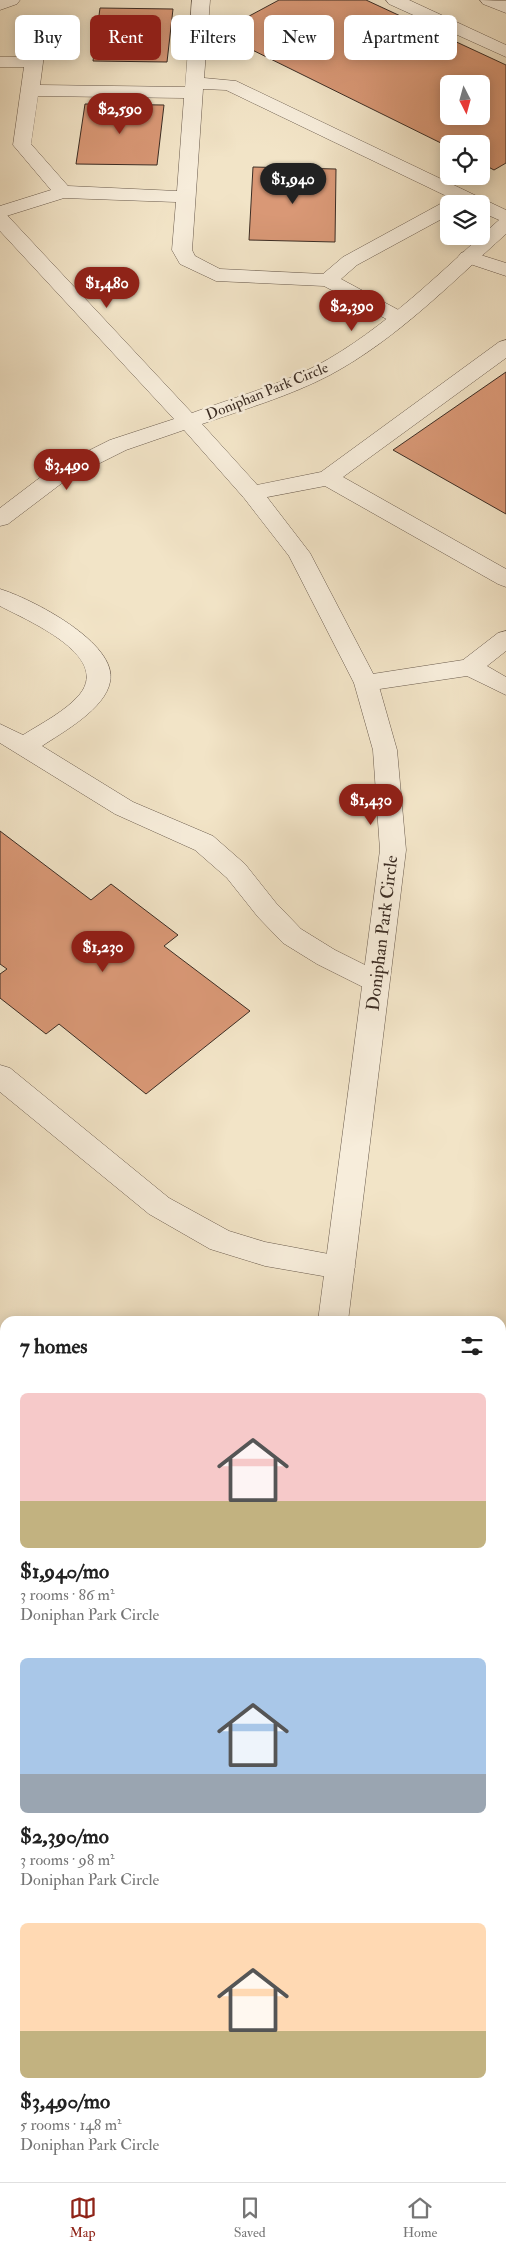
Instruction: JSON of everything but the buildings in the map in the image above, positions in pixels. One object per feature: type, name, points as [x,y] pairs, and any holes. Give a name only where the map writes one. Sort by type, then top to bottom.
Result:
[{"type":"street","points":[[0,5],[11,0]]},
{"type":"street","points":[[201,0],[182,250],[187,260],[216,275],[328,280],[400,318]]},
{"type":"street","points":[[395,0],[506,52]]},
{"type":"street","points":[[489,0],[506,8]]},
{"type":"street","points":[[0,62],[34,62],[22,145],[63,192]]},
{"type":"street","points":[[30,90],[194,88],[230,85],[454,195]]},
{"type":"street","points":[[0,212],[63,192],[187,197]]},
{"type":"street","points":[[490,211],[506,217]]},
{"type":"street","points":[[328,280],[350,261],[440,212]]},
{"type":"street","name":"Doniphan Park Circle","points":[[0,219],[252,493],[299,553],[366,683],[385,750],[393,850],[334,1316]]},
{"type":"street","name":"Doniphan Park Circle","points":[[0,519],[58,475],[118,445],[188,422],[292,383],[337,363],[385,332],[506,224]]},
{"type":"street","points":[[468,257],[506,270]]},
{"type":"street","points":[[252,493],[328,478],[506,346]]},
{"type":"street","points":[[328,478],[506,579]]},
{"type":"street","points":[[0,597],[72,636],[89,651],[99,670],[98,686],[89,700],[24,746]]},
{"type":"street","points":[[366,683],[470,667],[506,639]]},
{"type":"street","points":[[470,667],[506,687]]},
{"type":"street","points":[[0,732],[124,808],[204,844],[236,871],[267,910],[292,936],[326,957],[376,982]]},
{"type":"street","points":[[0,1076],[159,1206],[220,1240],[265,1254],[340,1267]]}]
